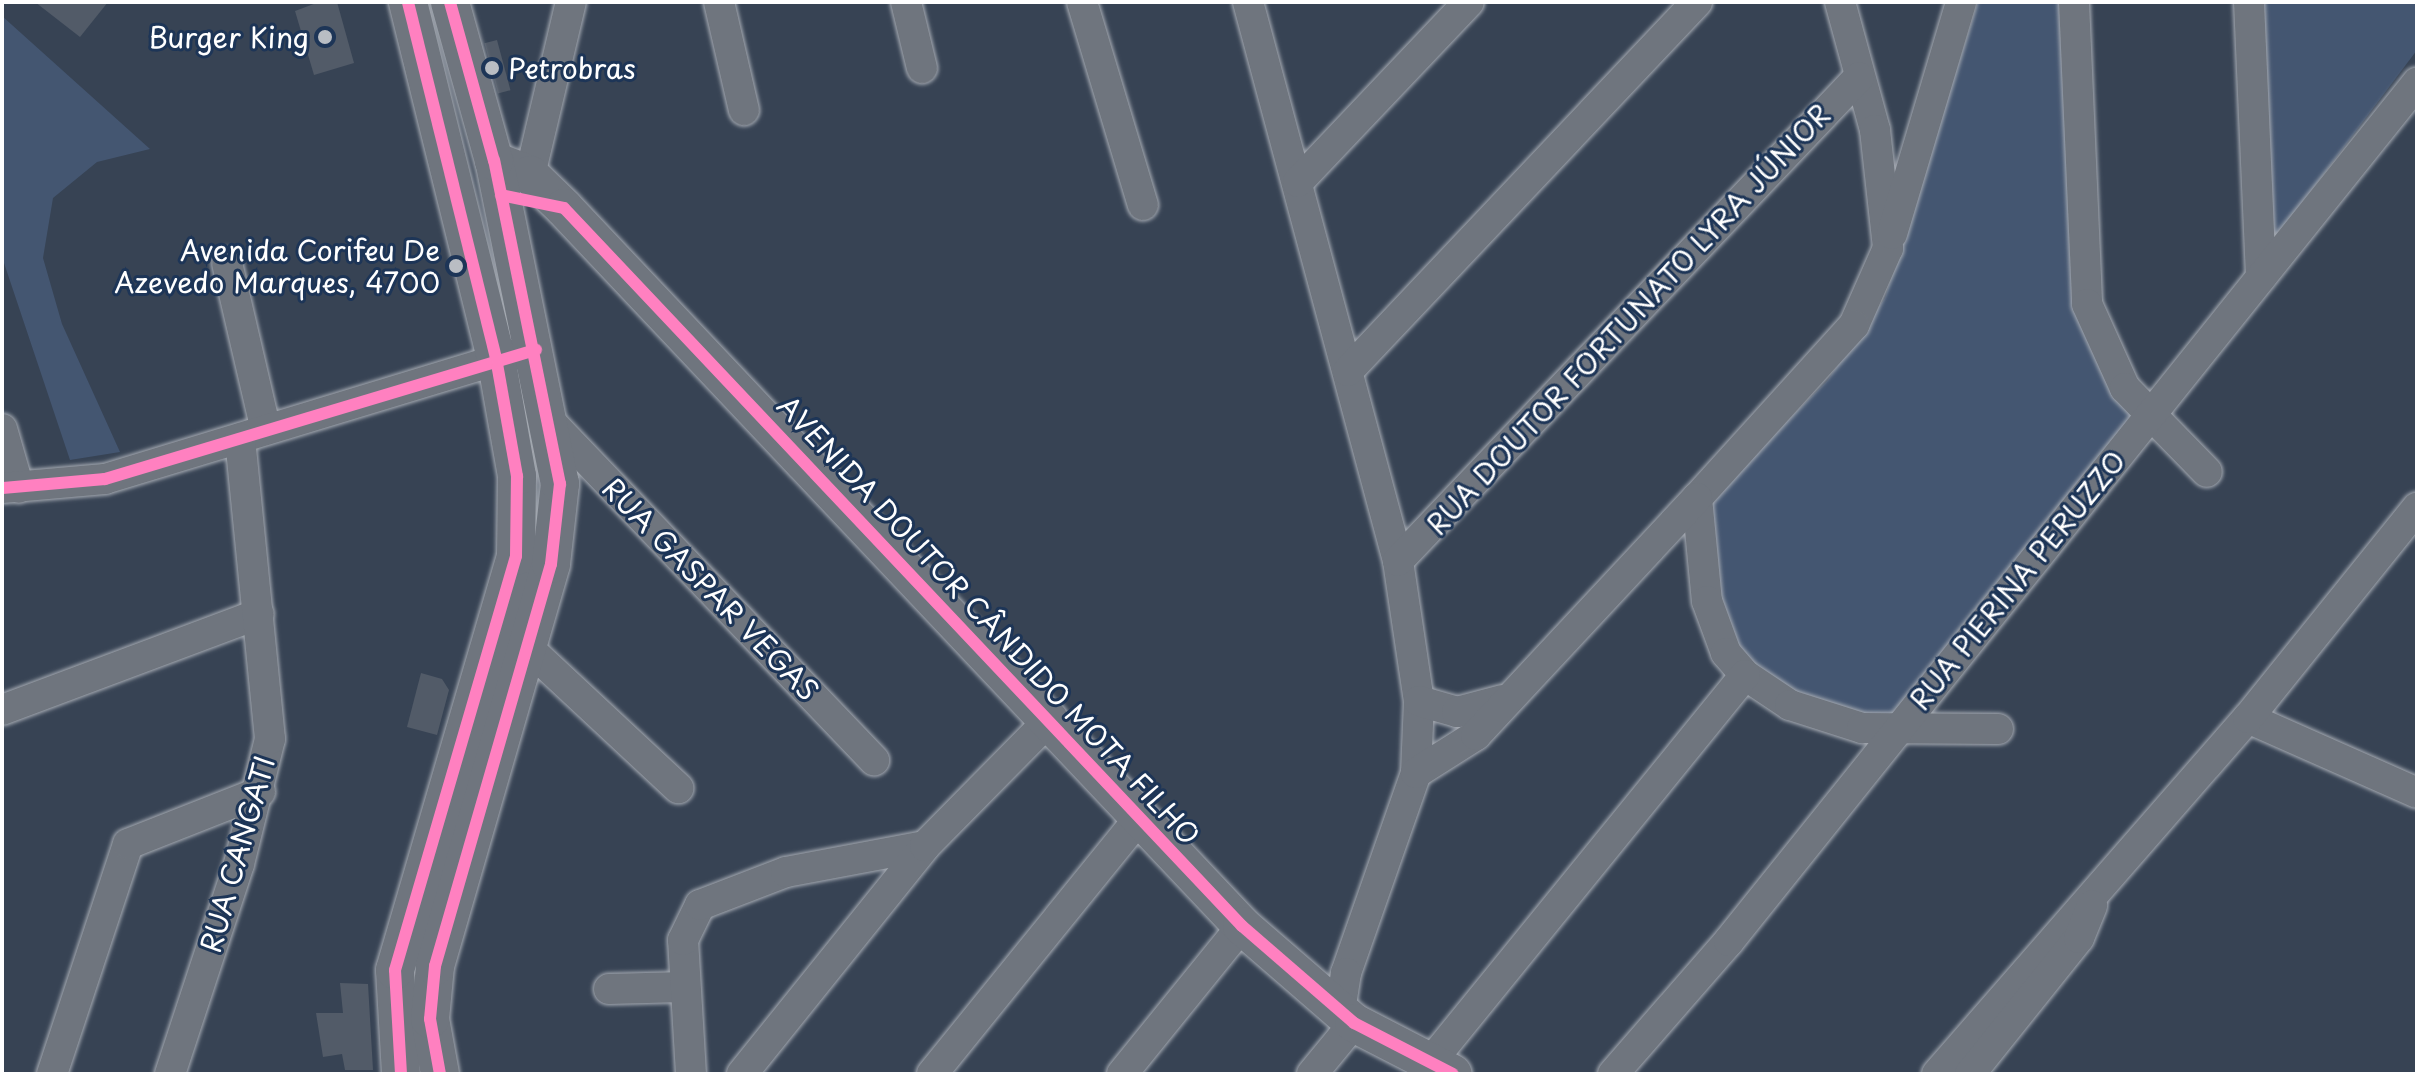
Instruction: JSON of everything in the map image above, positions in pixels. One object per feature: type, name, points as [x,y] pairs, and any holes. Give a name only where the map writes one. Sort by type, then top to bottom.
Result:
[{"type":"main road","points":[[401,1074],[395,970],[516,556],[517,476],[496,358],[408,2]]},
{"type":"main road","points":[[440,1074],[430,1019],[435,966],[527,647],[558,522],[560,484],[546,417],[508,177],[450,2]]},
{"type":"main road","name":"AVENIDA DOUTOR CÂNDIDO MOTA FILHO","points":[[452,175],[508,177],[564,208],[1052,717],[1242,926],[1347,1017],[1441,1069]]},
{"type":"street","points":[[508,177],[571,2]]},
{"type":"street","points":[[719,2],[744,110]]},
{"type":"street","points":[[906,2],[922,68]]},
{"type":"street","points":[[1082,2],[1143,205]]},
{"type":"street","points":[[1248,2],[1398,561],[1419,701],[1416,773],[1358,950],[1347,1017],[1312,1074]]},
{"type":"street","points":[[1348,371],[1697,2]]},
{"type":"street","points":[[1840,2],[1877,142],[1888,248]]},
{"type":"street","points":[[1416,773],[1458,751],[1502,700],[1837,348],[1888,248],[1920,151],[1961,2]]},
{"type":"street","points":[[2074,2],[2087,304],[2147,417],[2207,472]]},
{"type":"street","points":[[2249,2],[2261,277]]},
{"type":"street","points":[[1298,182],[1453,8]]},
{"type":"street","name":"RUA DOUTOR FORTUNATO LYRA JÚNIOR","points":[[1398,561],[1859,77]]},
{"type":"street","name":"RUA PIERINA PERUZZO","points":[[1613,1074],[1729,941],[1894,728],[2417,83]]},
{"type":"street","points":[[1877,142],[1920,151]]},
{"type":"street","name":"RUA CANGATI","points":[[170,1074],[260,792],[270,739],[259,614],[253,434],[227,263]]},
{"type":"street","points":[[2,429],[10,488],[105,479],[496,358],[536,350]]},
{"type":"street","name":"RUA GASPAR VEGAS","points":[[546,417],[874,760]]},
{"type":"street","points":[[1697,498],[1707,601],[1726,653],[1745,675],[1822,718],[1894,728],[1998,729]]},
{"type":"street","points":[[1937,1074],[2093,900],[2248,718],[2417,508]]},
{"type":"street","points":[[2,710],[259,614]]},
{"type":"street","points":[[527,647],[678,788]]},
{"type":"street","points":[[1441,1069],[1745,675]]},
{"type":"street","points":[[1419,701],[1457,712],[1502,700]]},
{"type":"street","points":[[742,1074],[925,846],[1052,717]]},
{"type":"street","points":[[2248,718],[2417,793]]},
{"type":"street","points":[[52,1074],[128,844],[260,792]]},
{"type":"street","points":[[932,1074],[1142,815]]},
{"type":"street","points":[[691,1074],[684,987],[686,928],[710,897],[853,856],[925,846]]},
{"type":"street","points":[[1970,1074],[2079,938],[2093,900]]},
{"type":"street","points":[[1122,1074],[1242,926]]},
{"type":"street","points":[[1301,978],[1358,950]]},
{"type":"street","points":[[609,989],[684,987]]},
{"type":"shaded area","points":[[1978,2],[2060,2],[2107,375],[2132,416],[1894,712],[1879,719],[1785,693],[1741,653],[1722,602],[1710,498],[1827,381],[1885,298]]},
{"type":"shaded area","points":[[2260,2],[2417,2],[2417,50],[2271,244]]},
{"type":"shaded area","points":[[2,16],[150,149],[97,162],[53,198],[43,258],[62,324],[120,452],[70,460],[2,257]]},
{"type":"building","points":[[35,2],[108,2],[80,37]]},
{"type":"building","name":"Burger King","points":[[319,2],[337,2],[354,63],[314,75],[295,11]]},
{"type":"building","points":[[497,40],[510,90],[498,94],[484,43]]},
{"type":"building","points":[[421,673],[442,679],[449,690],[437,735],[407,727]]},
{"type":"building","points":[[340,983],[368,984],[373,1070],[345,1070],[342,1054],[323,1057],[316,1013],[343,1013]]},
{"type":"cycle path","points":[[401,1074],[395,970],[516,556],[517,476],[496,358],[408,2]]},
{"type":"cycle path","points":[[440,1074],[430,1019],[435,966],[551,564],[560,484],[494,161],[450,2]]},
{"type":"cycle path","points":[[501,195],[564,208],[1242,926],[1354,1023],[1453,1074]]},
{"type":"cycle path","points":[[2,488],[105,479],[536,350]]},
{"type":"place","name":"Burger King","points":[[325,37]]},
{"type":"place","name":"Petrobras","points":[[492,68]]},
{"type":"place","name":"Avenida Corifeu De Azevedo Marques, 4700","points":[[456,266]]}]
